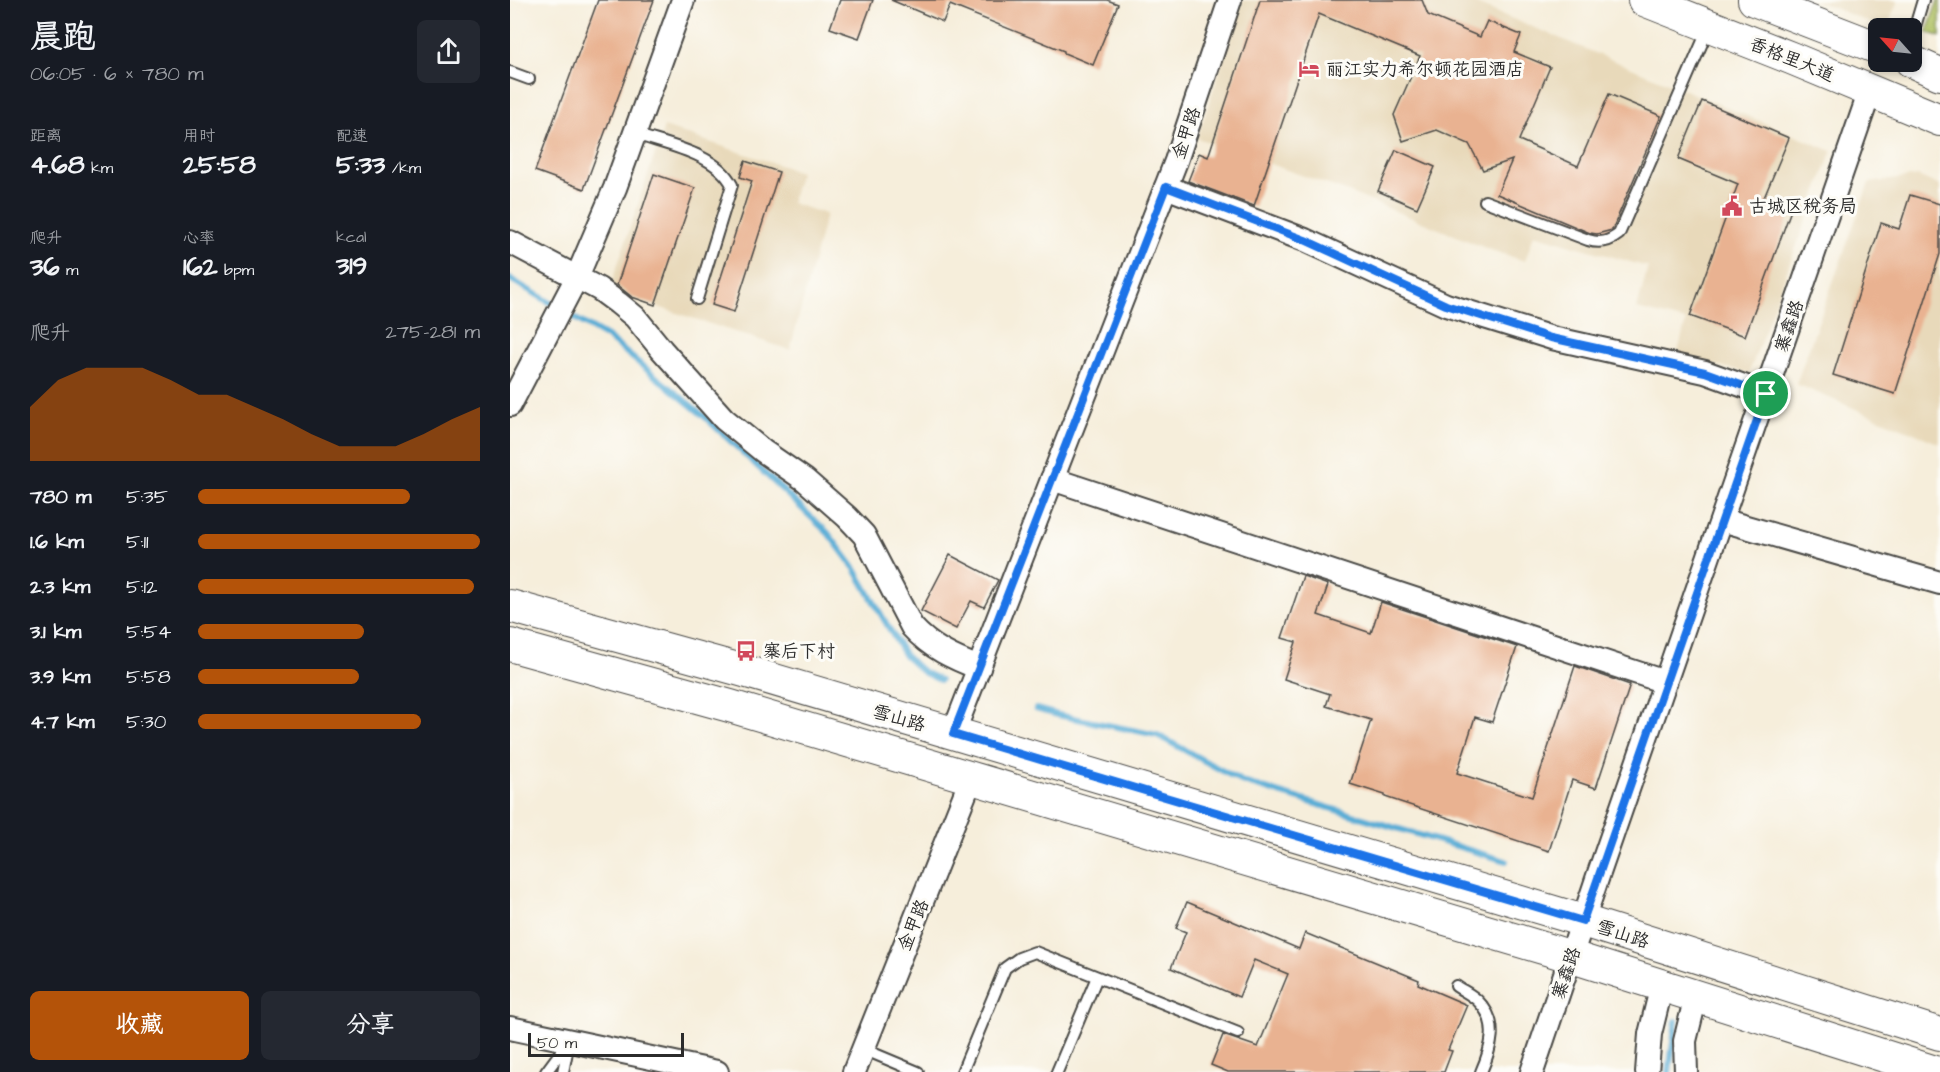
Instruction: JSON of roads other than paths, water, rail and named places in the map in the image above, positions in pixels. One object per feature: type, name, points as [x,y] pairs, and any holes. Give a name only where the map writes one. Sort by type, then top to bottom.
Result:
[{"type":"main road","name":"香格里大道","points":[[1644,0],[1940,120]]},
{"type":"main road","points":[[1754,0],[1868,44]]},
{"type":"main road","points":[[1922,66],[1940,74]]},
{"type":"main road","name":"雪山路","points":[[510,606],[638,641],[1583,921],[1940,1034]]},
{"type":"main road","name":"雪山路","points":[[510,645],[707,700],[1571,957],[1935,1072]]},
{"type":"street","name":"金甲路","points":[[953,734],[1166,187],[1210,64],[1230,0]]},
{"type":"street","points":[[510,405],[577,277],[615,188],[678,1]]},
{"type":"street","name":"寨鑫路","points":[[1532,1072],[1870,91]]},
{"type":"street","points":[[1166,187],[1305,240],[1446,305],[1551,338],[1705,372],[1766,394]]},
{"type":"street","points":[[510,242],[577,277],[612,298],[635,317],[724,419],[763,451],[805,480],[864,535],[912,627],[919,635],[938,650],[979,668]]},
{"type":"street","points":[[1052,478],[1665,682]]},
{"type":"street","points":[[1722,520],[1940,583]]},
{"type":"street","name":"金甲路","points":[[854,1072],[971,779]]},
{"type":"street","points":[[1647,1072],[1650,1034],[1662,986]]},
{"type":"street","points":[[1686,1072],[1685,1041],[1696,996]]},
{"type":"street","points":[[510,1028],[717,1072]]},
{"type":"lane","points":[[1918,18],[1923,0]]},
{"type":"lane","points":[[1485,201],[1588,240],[1600,242],[1619,234],[1710,26]]},
{"type":"lane","points":[[510,72],[529,79]]},
{"type":"lane","points":[[634,134],[706,159],[723,171],[732,185],[697,299]]},
{"type":"lane","points":[[962,1072],[1005,968],[1012,962],[1035,952],[1238,1033]]},
{"type":"lane","points":[[1057,1072],[1097,977]]},
{"type":"lane","points":[[1456,986],[1478,1000],[1484,1007],[1491,1024],[1491,1048],[1481,1072]]},
{"type":"lane","points":[[546,1072],[570,1041]]},
{"type":"lane","points":[[563,1072],[570,1041]]},
{"type":"lane","points":[[863,1049],[918,1072]]},
{"type":"waterway","points":[[510,279],[556,306]]},
{"type":"waterway","points":[[564,312],[607,337],[704,416],[828,533],[855,569],[905,656],[923,672],[940,680]]},
{"type":"waterway","points":[[1036,709],[1157,735],[1243,782],[1506,861]]},
{"type":"waterway","points":[[1669,1072],[1676,1021]]},
{"type":"place","name":"丽江实力希尔顿花园酒店","points":[[1309,69]]},
{"type":"place","name":"古城区税务局","points":[[1732,206]]},
{"type":"place","name":"寨后下村","points":[[746,651]]}]
